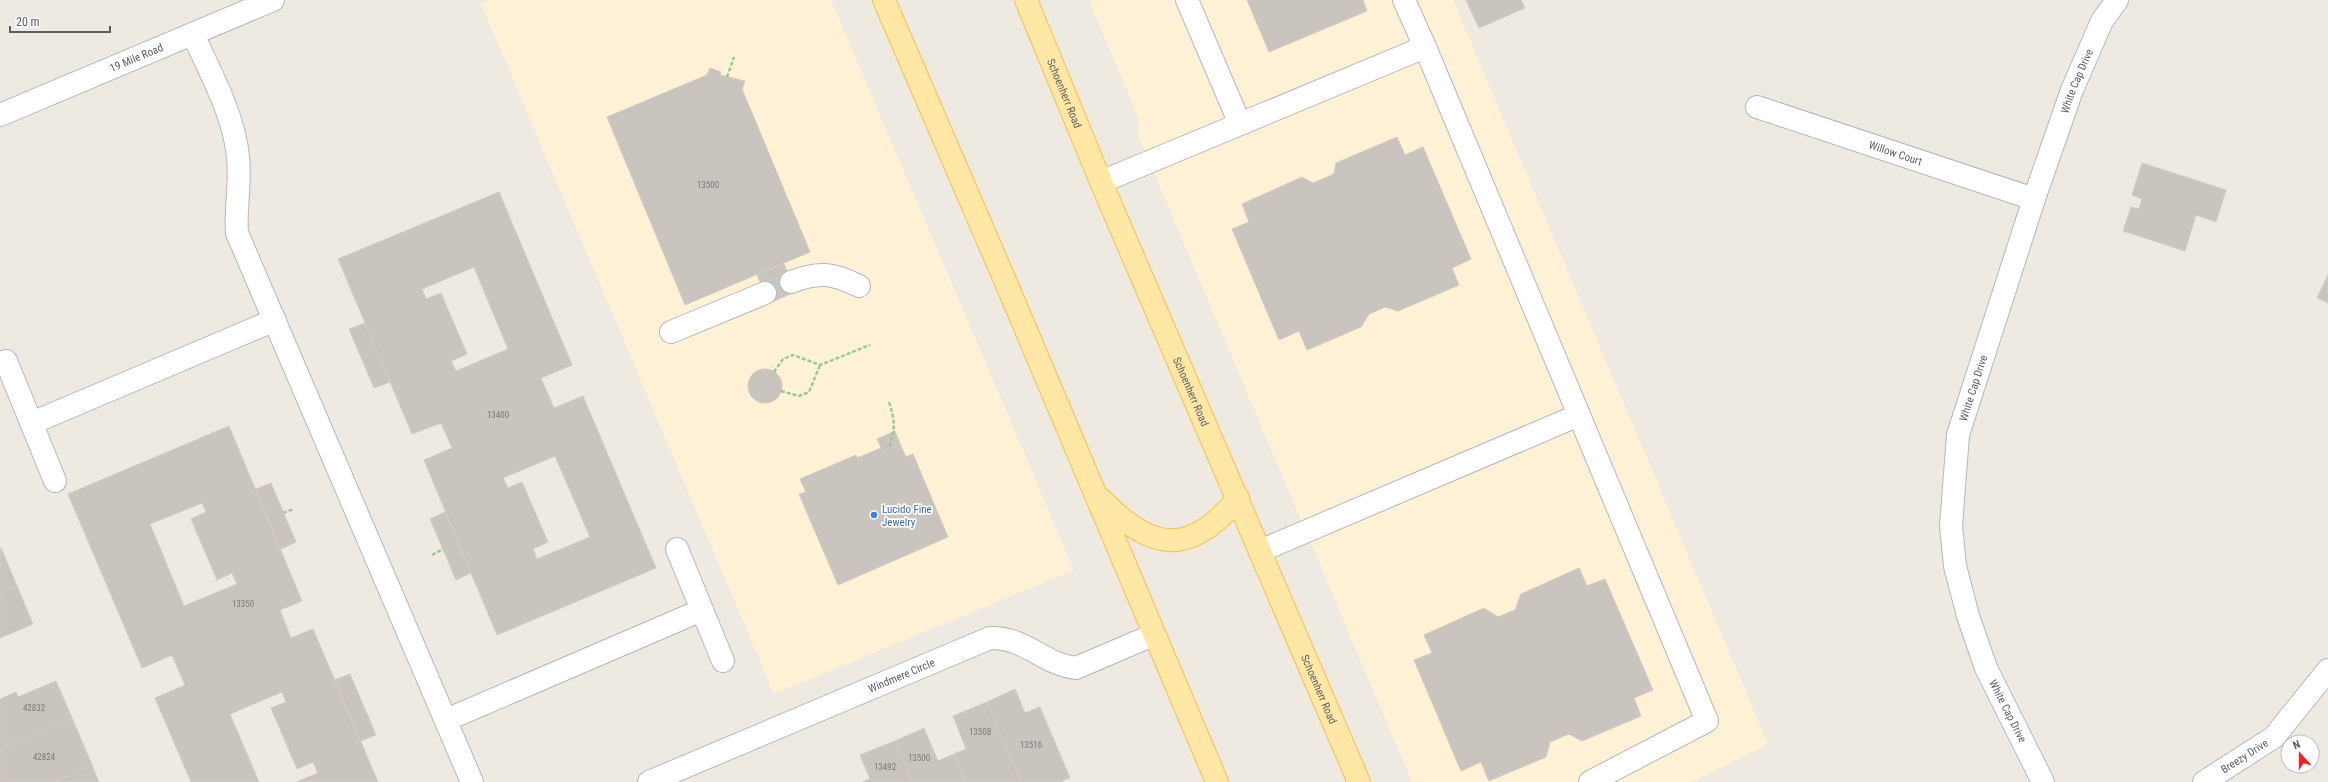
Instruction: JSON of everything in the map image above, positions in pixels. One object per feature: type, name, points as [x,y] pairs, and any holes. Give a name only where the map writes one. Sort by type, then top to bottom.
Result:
[{"type":"main road","points":[[884,0],[1096,494],[1153,635],[1217,782]]},
{"type":"main road","name":"Schoenherr Road","points":[[1026,0],[1101,182],[1359,782]]},
{"type":"main road","points":[[1096,494],[1118,517],[1136,530],[1169,540],[1189,538],[1209,529],[1223,517],[1238,498]]},
{"type":"street","name":"19 Mile Road","points":[[0,115],[273,0]]},
{"type":"street","points":[[1187,0],[1240,124]]},
{"type":"street","points":[[1404,0],[1707,721],[1590,782]]},
{"type":"street","name":"White Cap Drive","points":[[2043,782],[1986,668],[1968,616],[1955,566],[1952,526],[1958,435],[2034,199],[2072,90],[2102,21],[2117,0]]},
{"type":"street","points":[[193,34],[230,121],[238,155],[240,182],[235,212],[237,233],[472,782]]},
{"type":"street","points":[[1101,182],[1425,47]]},
{"type":"street","name":"Willow Court","points":[[1756,107],[2034,199]]},
{"type":"street","points":[[792,282],[820,274],[838,276],[859,286]]},
{"type":"street","points":[[671,332],[765,293]]},
{"type":"street","points":[[32,423],[275,320]]},
{"type":"street","points":[[6,361],[55,481]]},
{"type":"street","points":[[1260,551],[1579,415]]},
{"type":"street","points":[[677,549],[723,661]]},
{"type":"street","points":[[446,720],[702,610]]},
{"type":"street","name":"Windmere Circle","points":[[649,782],[990,638],[1005,638],[1023,645],[1062,666],[1076,668],[1153,635]]},
{"type":"street","name":"Breezy Drive","points":[[2204,782],[2274,737],[2328,670]]},
{"type":"path","points":[[727,77],[734,57]]},
{"type":"path","points":[[774,372],[783,359],[793,355],[820,365],[870,345]]},
{"type":"path","points":[[781,391],[799,396],[809,392],[820,365]]},
{"type":"path","points":[[888,402],[894,415],[895,431],[890,444],[891,448]]},
{"type":"path","points":[[283,512],[294,508]]},
{"type":"path","points":[[432,555],[443,550]]},
{"type":"shaded area","points":[[490,0],[831,0],[1074,570],[774,694],[481,4]]},
{"type":"shaded area","points":[[1089,0],[1453,0],[1768,744],[1692,782],[1412,782],[1138,135],[1138,117]]},
{"type":"building","points":[[1247,0],[1363,0],[1367,11],[1269,52]]},
{"type":"building","points":[[1466,0],[1521,0],[1525,8],[1479,28]]},
{"type":"building","points":[[710,68],[721,72],[720,75],[745,81],[742,89],[810,252],[685,305],[607,117],[707,75]]},
{"type":"building","points":[[1397,137],[1405,155],[1423,147],[1471,259],[1452,268],[1459,285],[1398,311],[1385,307],[1369,314],[1361,327],[1307,350],[1299,331],[1279,340],[1232,229],[1249,222],[1242,204],[1302,177],[1313,183],[1334,174],[1336,163]]},
{"type":"building","points":[[2142,163],[2226,190],[2216,222],[2196,215],[2185,251],[2123,231],[2131,207],[2139,209],[2142,199],[2132,195]]},
{"type":"building","points":[[499,192],[572,365],[541,378],[554,408],[583,396],[656,568],[497,635],[424,460],[452,448],[441,423],[412,434],[338,259]],"holes":[[[474,267],[508,349],[456,371],[451,361],[467,354],[441,293],[426,299],[422,289]],[[555,456],[590,537],[537,559],[533,549],[548,542],[522,482],[508,488],[503,478]]]},
{"type":"building","points":[[784,264],[795,292],[769,303],[757,275]]},
{"type":"building","points":[[2328,275],[2328,303],[2317,298]]},
{"type":"building","points":[[365,323],[390,382],[374,388],[349,329]]},
{"type":"building","points":[[765,369],[777,374],[782,386],[777,398],[765,403],[753,398],[748,386],[753,374]]},
{"type":"building","points":[[229,426],[302,601],[280,610],[291,638],[313,629],[378,782],[296,782],[318,773],[313,762],[297,769],[271,708],[286,702],[282,692],[230,714],[259,782],[191,782],[155,698],[185,685],[172,655],[142,668],[68,494]],"holes":[[[202,503],[206,512],[191,519],[217,580],[232,573],[237,584],[184,606],[150,524]]]},
{"type":"building","points":[[895,431],[900,444],[883,452],[877,439]]},
{"type":"building","name":"Lucido Fine Jewelry","points":[[900,444],[906,457],[913,454],[948,537],[838,585],[799,494],[806,492],[800,479],[856,455],[857,458],[881,448],[883,452]]},
{"type":"building","points":[[271,483],[296,542],[281,549],[256,489]]},
{"type":"building","points":[[445,512],[471,573],[456,580],[430,519]]},
{"type":"building","points":[[1,548],[17,586],[0,593],[0,549]]},
{"type":"building","points":[[1579,568],[1587,586],[1605,579],[1653,690],[1634,698],[1641,716],[1582,741],[1569,734],[1550,742],[1546,757],[1489,781],[1481,762],[1461,771],[1414,660],[1432,653],[1424,635],[1484,608],[1498,617],[1515,610],[1521,594]]},
{"type":"building","points":[[17,586],[33,624],[0,638],[0,593]]},
{"type":"building","points":[[350,674],[376,735],[360,741],[334,680]]},
{"type":"building","points":[[56,681],[72,718],[0,749],[0,699],[16,692],[18,697]]},
{"type":"building","points":[[1015,689],[1025,713],[1040,707],[1070,778],[1059,782],[1021,782],[987,702]]},
{"type":"building","points":[[987,702],[1021,782],[965,782],[954,754],[966,749],[953,716]]},
{"type":"building","points":[[72,718],[92,765],[54,782],[0,782],[0,749]]},
{"type":"building","points":[[924,728],[938,761],[954,754],[965,782],[912,782],[895,741]]},
{"type":"building","points":[[895,741],[912,782],[862,782],[870,779],[860,755]]},
{"type":"building","points":[[92,765],[99,782],[54,782]]},
{"type":"tunnel","points":[[765,293],[791,282]]},
{"type":"place","name":"Lucido Fine Jewelry","points":[[874,515]]}]
